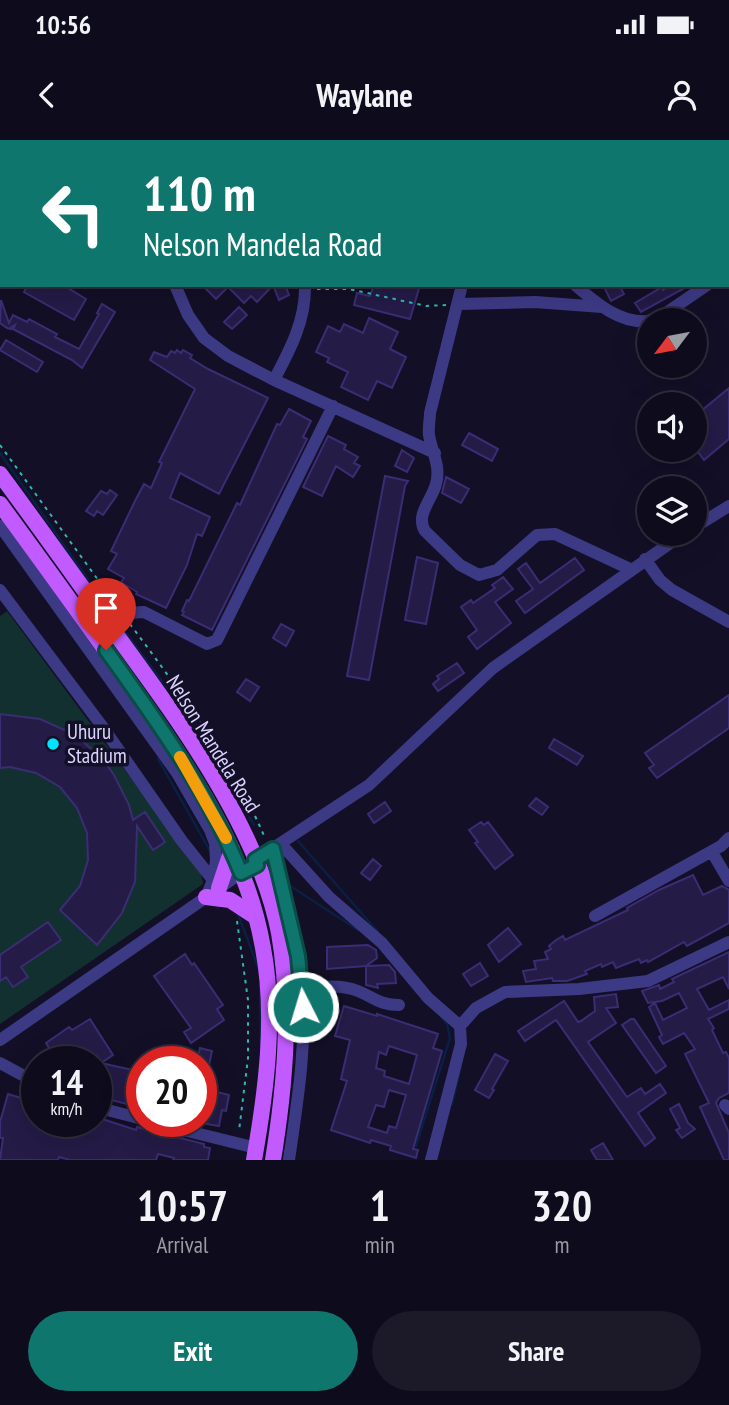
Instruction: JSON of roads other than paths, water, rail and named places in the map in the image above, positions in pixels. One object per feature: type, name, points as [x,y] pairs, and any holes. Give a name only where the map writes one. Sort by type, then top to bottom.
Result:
[{"type":"main road","name":"Nelson Mandela Road","points":[[0,474],[152,684],[214,778],[256,862],[271,902],[284,970],[286,1027],[272,1160]]},
{"type":"main road","name":"Nelson Mandela Road","points":[[2,517],[167,735],[232,849],[257,917],[264,950],[268,993],[268,1039],[255,1154]]},
{"type":"main road","points":[[232,849],[213,888],[257,917]]},
{"type":"street","points":[[176,287],[188,315],[204,338],[228,356],[274,380],[435,453]]},
{"type":"street","points":[[274,380],[301,322],[305,306],[305,287]]},
{"type":"street","points":[[462,287],[430,413],[429,433],[438,466],[436,485],[421,518],[421,525],[460,565],[479,575],[497,570],[537,535],[555,534],[630,569]]},
{"type":"street","points":[[577,287],[602,307],[637,321]]},
{"type":"street","points":[[673,308],[704,287]]},
{"type":"street","points":[[459,304],[535,302],[602,307]]},
{"type":"street","points":[[110,625],[124,615],[144,612],[207,644],[217,640],[333,406]]},
{"type":"street","points":[[23,506],[2,517],[177,774],[210,830],[217,857],[213,888]]},
{"type":"street","points":[[707,520],[729,506]]},
{"type":"street","points":[[0,1040],[213,888],[241,873],[369,785],[493,668],[665,546]]},
{"type":"street","points":[[645,559],[660,580],[672,590],[729,622]]},
{"type":"street","points":[[0,590],[102,726],[213,888]]},
{"type":"street","points":[[595,916],[712,852],[729,838]]},
{"type":"street","points":[[277,847],[302,990],[304,1043],[289,1160]]},
{"type":"street","points":[[277,847],[382,943],[434,1004],[460,1028]]},
{"type":"street","points":[[712,852],[729,881]]},
{"type":"street","points":[[431,1160],[461,1044],[460,1028],[476,1008],[505,992],[579,989],[648,981],[729,942]]},
{"type":"street","points":[[302,990],[319,986],[357,990],[385,1005],[400,1005]]},
{"type":"street","points":[[0,1063],[21,1074]]},
{"type":"street","points":[[199,1137],[255,1154]]},
{"type":"waterway","points":[[0,453],[114,617]]},
{"type":"waterway","points":[[120,625],[197,728],[254,825]]},
{"type":"waterway","points":[[160,757],[158,759],[210,851]]},
{"type":"waterway","points":[[298,841],[378,932]]},
{"type":"waterway","points":[[287,884],[358,930]]},
{"type":"waterway","points":[[238,914],[259,970]]},
{"type":"waterway","points":[[260,984],[261,1044]]},
{"type":"waterway","points":[[416,1146],[450,1038],[447,1024],[441,1017]]},
{"type":"waterway","points":[[452,1104],[461,1066]]},
{"type":"place","name":"Uhuru Stadium","points":[[53,744]]}]
